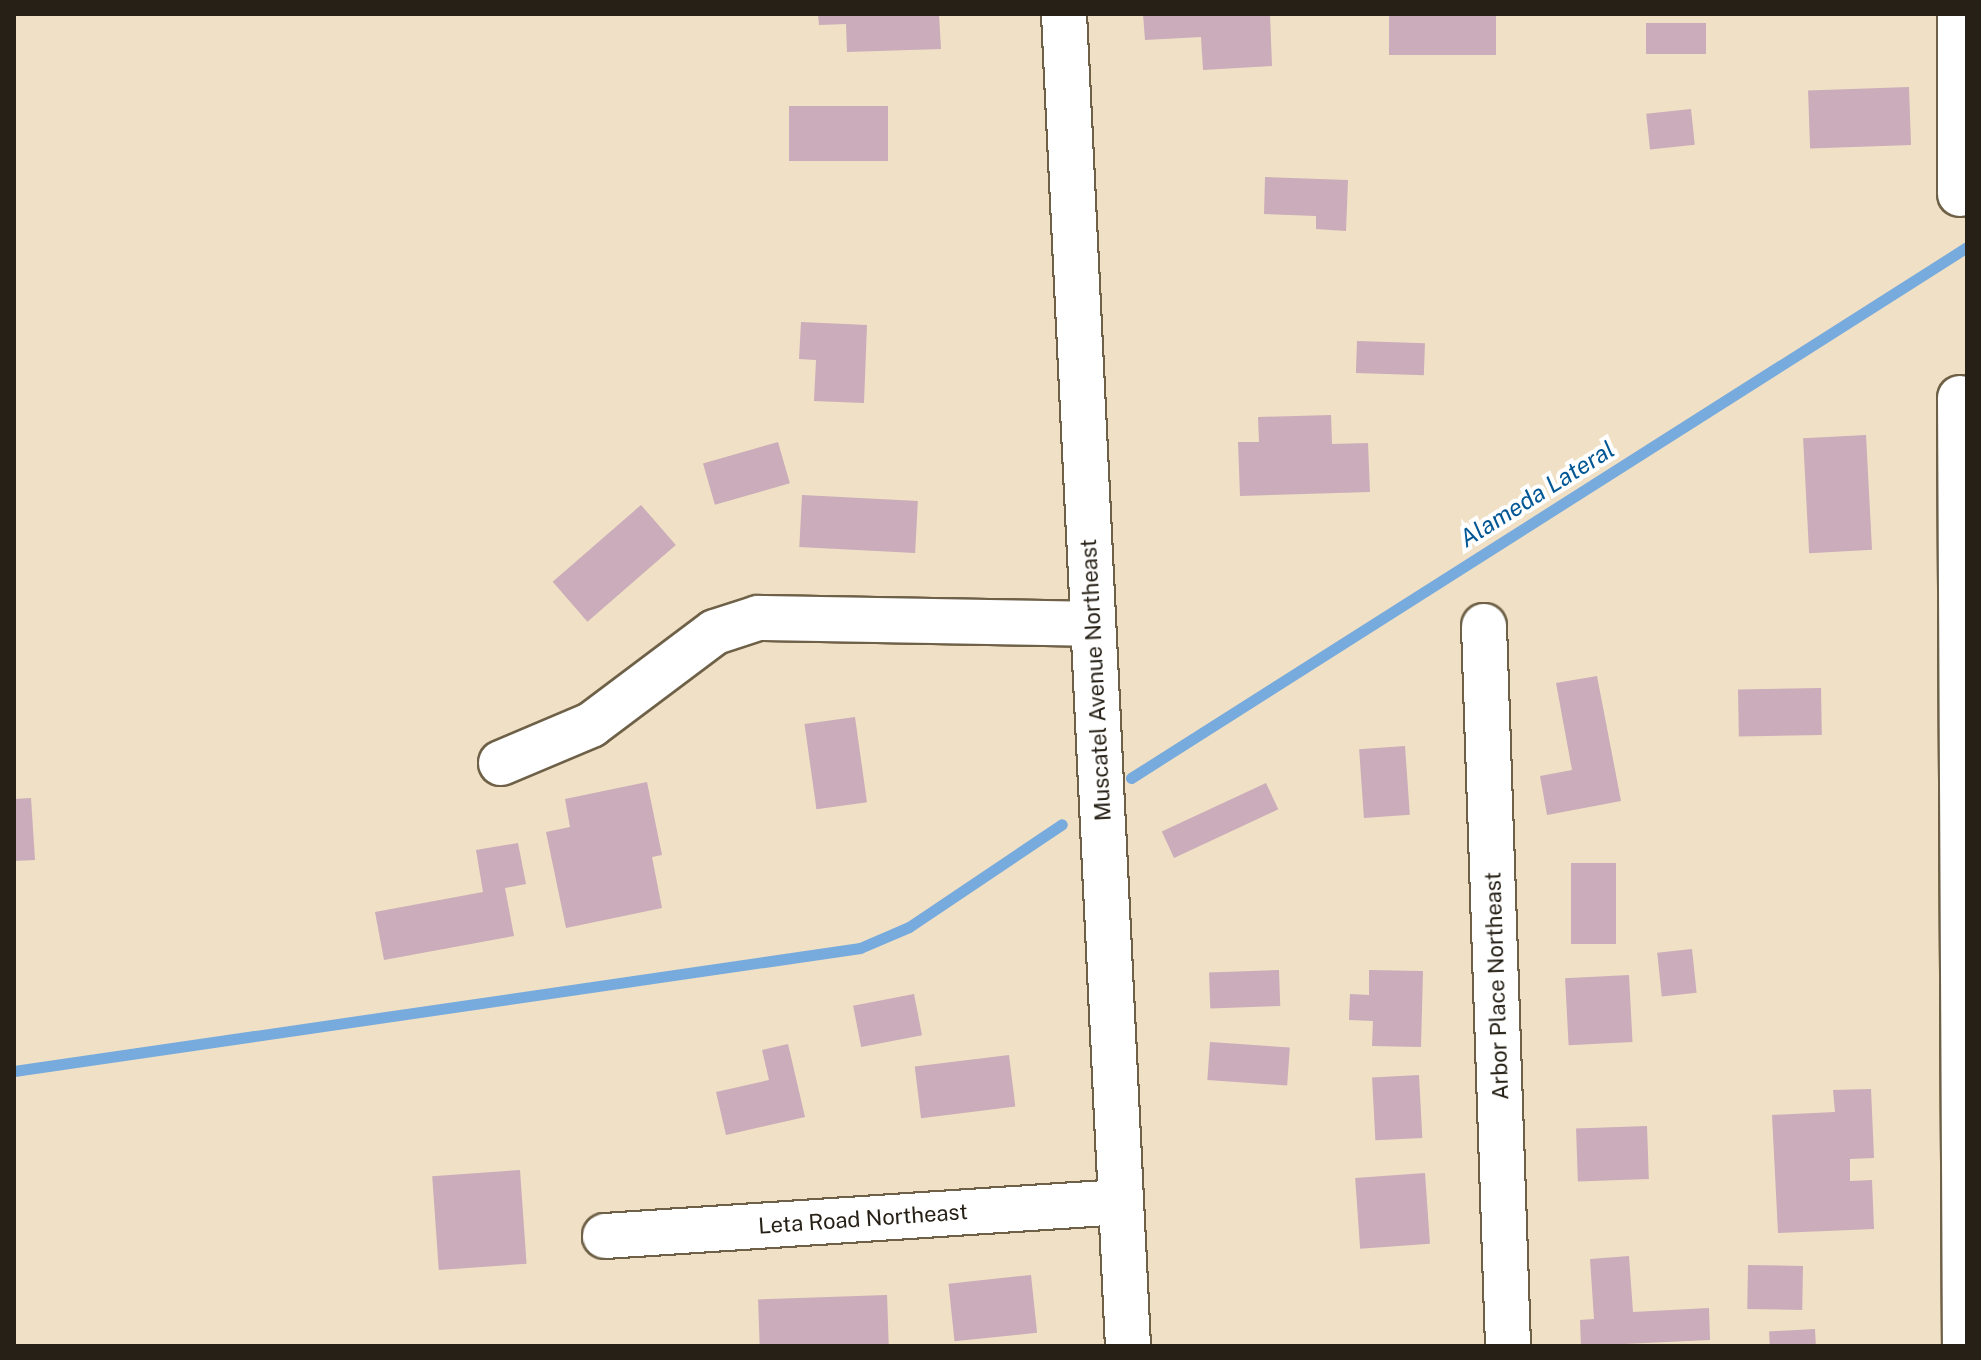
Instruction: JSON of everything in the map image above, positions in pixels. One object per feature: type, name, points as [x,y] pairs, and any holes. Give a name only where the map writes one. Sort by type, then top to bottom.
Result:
[{"type":"street","name":"Muscatel Avenue Northeast","points":[[1064,14],[1128,1346]]},
{"type":"street","points":[[1960,14],[1960,194]]},
{"type":"street","points":[[1960,398],[1965,1346]]},
{"type":"street","points":[[501,763],[591,725],[715,632],[758,618],[1093,624]]},
{"type":"street","name":"Arbor Place Northeast","points":[[1484,626],[1508,1346]]},
{"type":"street","name":"Leta Road Northeast","points":[[605,1236],[1121,1202]]},
{"type":"building","points":[[818,14],[939,14],[941,49],[847,52],[846,24],[819,25]]},
{"type":"building","points":[[1143,14],[1270,14],[1272,66],[1203,70],[1201,37],[1145,40]]},
{"type":"building","points":[[1389,14],[1496,14],[1496,55],[1389,55]]},
{"type":"building","points":[[1646,23],[1706,23],[1706,54],[1646,54]]},
{"type":"building","points":[[1909,87],[1911,145],[1810,148],[1808,91]]},
{"type":"building","points":[[789,106],[888,106],[888,161],[789,161]]},
{"type":"building","points":[[1691,109],[1695,145],[1650,150],[1646,114]]},
{"type":"building","points":[[1265,177],[1348,180],[1346,231],[1316,229],[1316,216],[1264,214]]},
{"type":"building","points":[[801,322],[867,325],[864,403],[814,401],[816,360],[799,359]]},
{"type":"building","points":[[1357,341],[1425,343],[1424,375],[1356,373]]},
{"type":"building","points":[[1331,415],[1332,444],[1368,443],[1370,492],[1240,496],[1238,442],[1259,442],[1258,417]]},
{"type":"building","points":[[1866,435],[1872,550],[1809,553],[1803,438]]},
{"type":"building","points":[[778,442],[790,483],[715,505],[703,463]]},
{"type":"building","points":[[802,495],[918,501],[915,553],[799,547]]},
{"type":"building","points":[[641,505],[676,545],[587,622],[553,582]]},
{"type":"building","points":[[1597,676],[1621,801],[1547,815],[1540,776],[1572,770],[1556,683]]},
{"type":"building","points":[[1821,688],[1822,735],[1739,736],[1738,689]]},
{"type":"building","points":[[855,717],[867,802],[816,809],[804,724]]},
{"type":"building","points":[[1405,746],[1410,815],[1364,818],[1359,749]]},
{"type":"building","points":[[647,782],[662,855],[652,857],[662,908],[566,928],[546,832],[570,827],[565,799]]},
{"type":"building","points":[[1266,783],[1278,809],[1174,858],[1162,832]]},
{"type":"building","points":[[31,798],[35,860],[14,861],[14,799]]},
{"type":"building","points":[[518,843],[526,884],[505,888],[514,936],[384,960],[375,912],[483,892],[476,850]]},
{"type":"building","points":[[1571,863],[1616,863],[1616,944],[1571,944]]},
{"type":"building","points":[[1692,949],[1697,993],[1662,996],[1657,953]]},
{"type":"building","points":[[1279,970],[1280,1006],[1210,1008],[1209,972]]},
{"type":"building","points":[[1369,970],[1423,971],[1421,1047],[1372,1046],[1373,1021],[1349,1020],[1350,994],[1369,995]]},
{"type":"building","points":[[1629,975],[1633,1042],[1569,1045],[1565,978]]},
{"type":"building","points":[[914,994],[922,1035],[861,1047],[853,1006]]},
{"type":"building","points":[[1210,1042],[1290,1048],[1287,1085],[1207,1080]]},
{"type":"building","points":[[788,1044],[805,1117],[726,1135],[716,1092],[769,1080],[762,1050]]},
{"type":"building","points":[[1009,1055],[1015,1107],[921,1118],[915,1067]]},
{"type":"building","points":[[1419,1075],[1422,1138],[1375,1140],[1372,1077]]},
{"type":"building","points":[[1871,1089],[1874,1158],[1850,1159],[1850,1181],[1872,1180],[1874,1229],[1778,1233],[1772,1115],[1835,1112],[1833,1090]]},
{"type":"building","points":[[1647,1126],[1649,1179],[1578,1181],[1576,1128]]},
{"type":"building","points":[[520,1170],[527,1264],[439,1270],[432,1176]]},
{"type":"building","points":[[1425,1173],[1430,1244],[1360,1249],[1355,1178]]},
{"type":"building","points":[[1629,1256],[1633,1312],[1709,1308],[1710,1340],[1581,1346],[1580,1320],[1594,1319],[1590,1259]]},
{"type":"building","points":[[1748,1265],[1803,1266],[1802,1310],[1747,1309]]},
{"type":"building","points":[[1031,1275],[1037,1333],[955,1341],[948,1284]]},
{"type":"building","points":[[887,1295],[889,1346],[760,1346],[758,1300]]},
{"type":"building","points":[[1815,1329],[1816,1346],[1770,1346],[1769,1331]]},
{"type":"waterway","name":"Alameda Lateral","points":[[1131,778],[1967,247]]},
{"type":"waterway","points":[[14,1071],[860,948],[909,927],[1062,824]]}]
